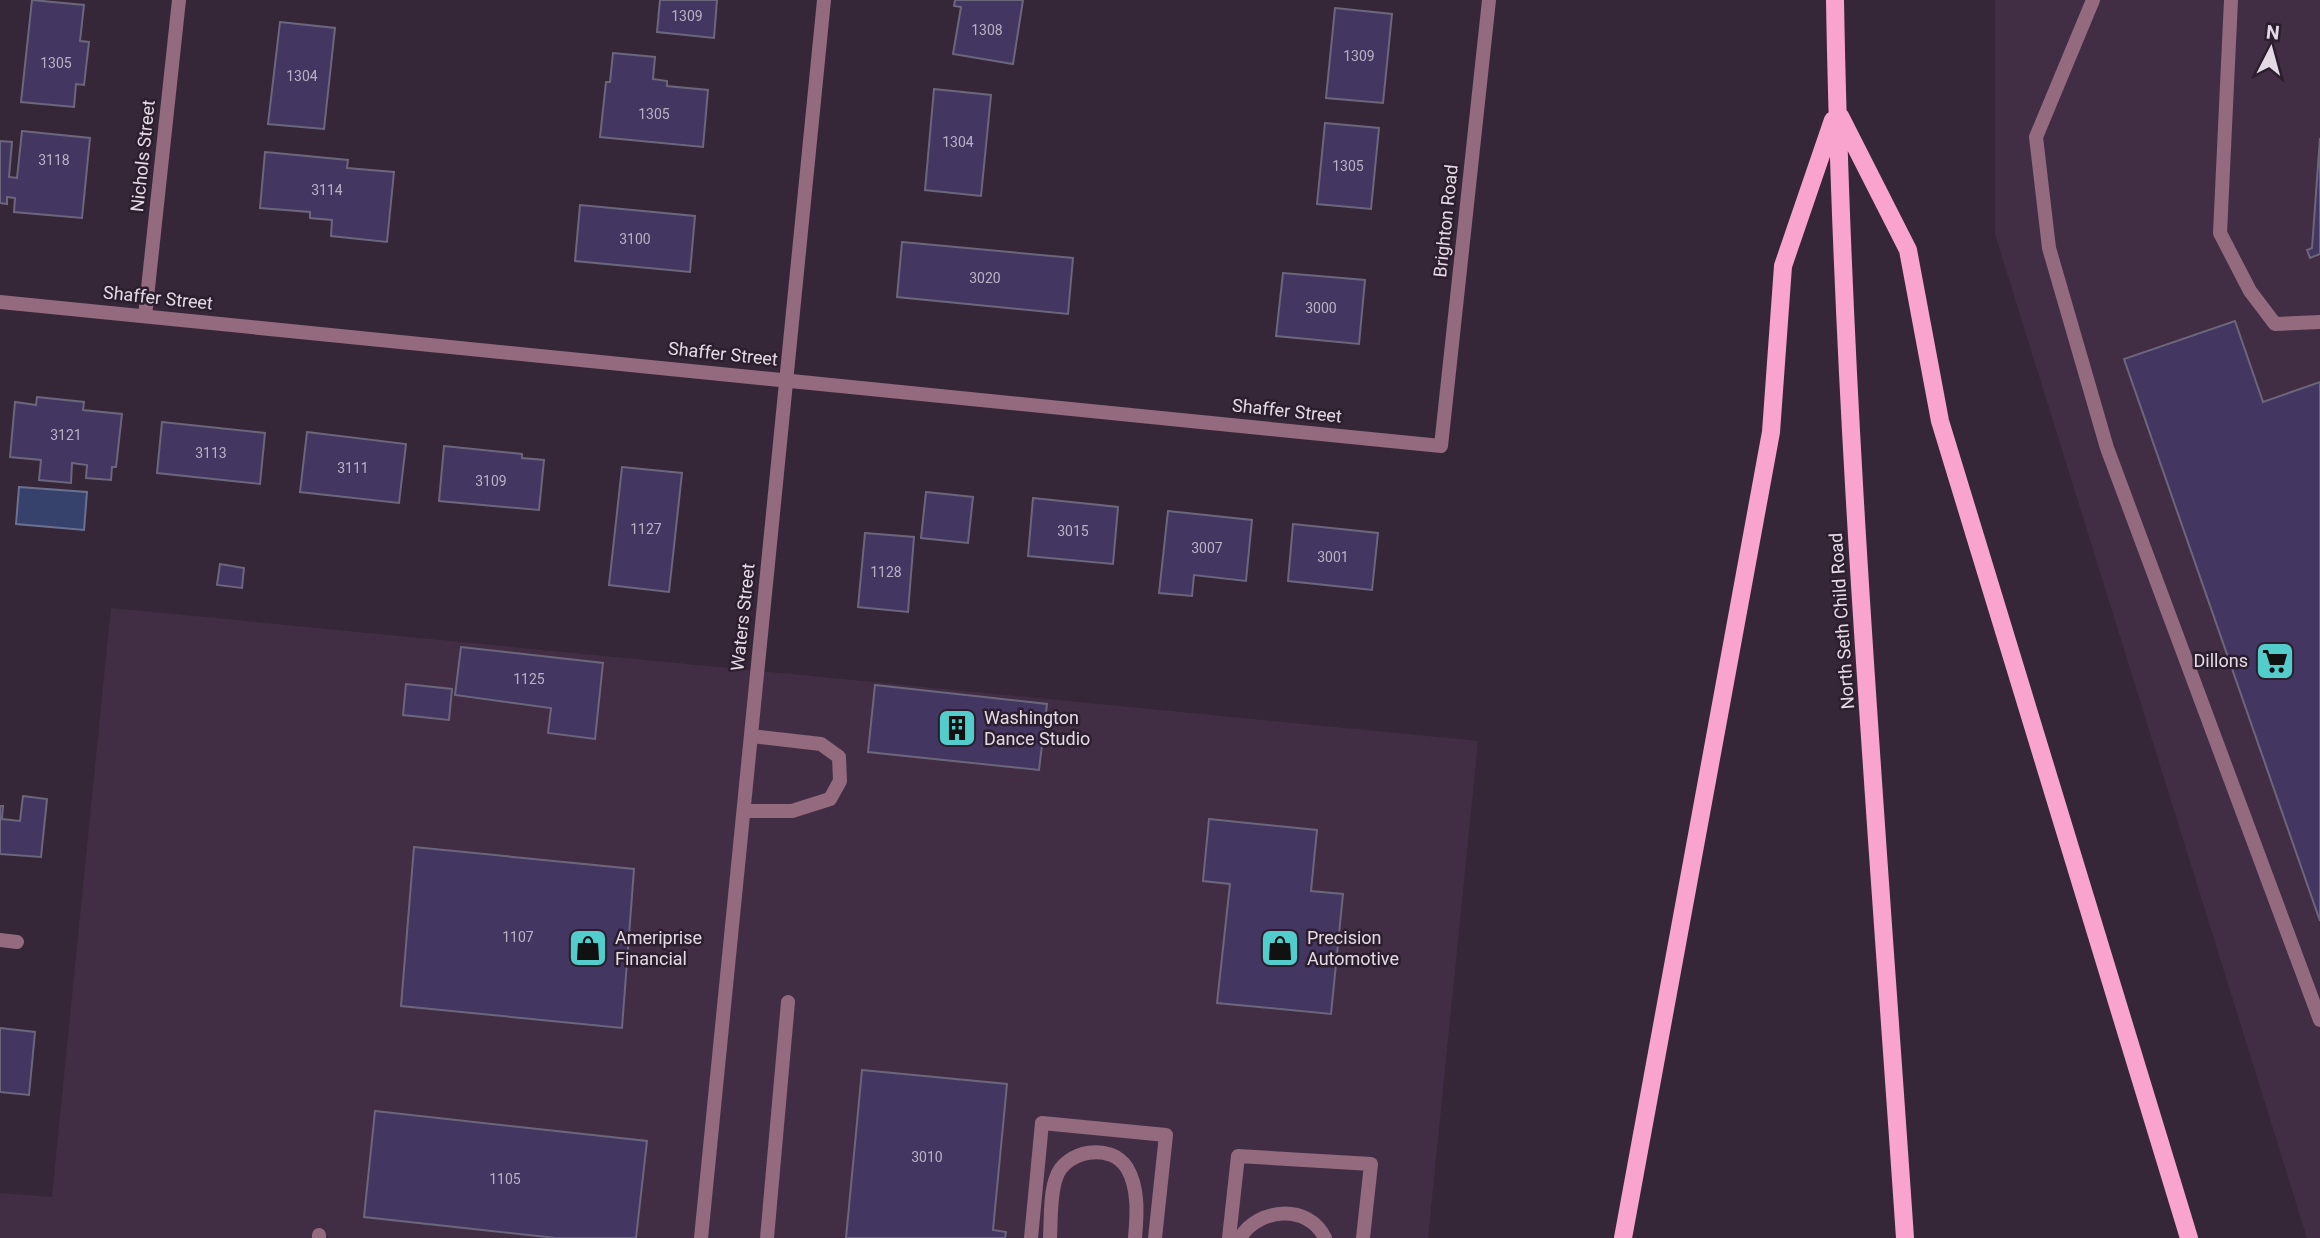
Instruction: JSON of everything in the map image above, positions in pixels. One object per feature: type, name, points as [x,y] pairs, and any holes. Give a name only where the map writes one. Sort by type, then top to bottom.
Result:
[{"type":"main road","name":"North Seth Child Road","points":[[1835,0],[1837,110],[1858,571],[1905,1238]]},
{"type":"main road","points":[[1623,1238],[1771,432],[1783,266],[1837,110]]},
{"type":"main road","points":[[1837,110],[1908,250],[1940,421],[2189,1238]]},
{"type":"street","name":"Nichols Street","points":[[145,316],[179,0]]},
{"type":"street","name":"Waters Street","points":[[701,1238],[824,0]]},
{"type":"street","name":"Brighton Road","points":[[1441,446],[1489,0]]},
{"type":"street","points":[[2093,0],[2036,137],[2049,248],[2107,448],[2320,1020]]},
{"type":"street","points":[[2231,0],[2220,233],[2250,291],[2275,324],[2320,322]]},
{"type":"street","name":"Shaffer Street","points":[[0,302],[1441,446]]},
{"type":"street","points":[[744,811],[792,811],[830,799],[840,781],[839,757],[821,744],[751,736]]},
{"type":"street","points":[[0,940],[17,942]]},
{"type":"street","points":[[767,1238],[788,1002]]},
{"type":"street","points":[[1031,1238],[1042,1123],[1166,1135],[1155,1238]]},
{"type":"street","points":[[1049,1238],[1056,1179],[1063,1165],[1079,1155],[1096,1152],[1120,1159],[1128,1169],[1135,1188],[1135,1238]]},
{"type":"street","points":[[1228,1238],[1238,1156],[1371,1164],[1363,1238]]},
{"type":"street","points":[[1240,1238],[1246,1228],[1262,1217],[1286,1213],[1308,1218],[1322,1231],[1325,1238]]},
{"type":"shaded area","points":[[1995,0],[2320,0],[2320,1238],[2307,1238],[1995,234]]},
{"type":"shaded area","points":[[111,608],[1478,741],[1428,1238],[0,1238],[0,1193],[52,1197]]},
{"type":"water","points":[[19,487],[87,492],[84,530],[16,524]]},
{"type":"building","points":[[32,0],[84,5],[80,41],[89,42],[84,85],[76,84],[74,107],[21,102]]},
{"type":"building","points":[[660,0],[717,0],[714,38],[657,32]]},
{"type":"building","points":[[955,0],[1023,0],[1013,64],[953,54],[961,7],[954,6]]},
{"type":"building","points":[[1335,8],[1392,14],[1383,103],[1326,98]]},
{"type":"building","points":[[280,22],[335,28],[324,129],[268,124]]},
{"type":"building","points":[[613,53],[655,57],[653,79],[667,81],[667,86],[708,90],[703,147],[600,137],[606,82],[610,82]]},
{"type":"building","points":[[934,89],[991,95],[981,196],[925,190]]},
{"type":"building","points":[[1325,123],[1379,128],[1371,209],[1317,204]]},
{"type":"building","points":[[22,131],[90,138],[82,218],[14,212],[15,198],[7,197],[7,204],[0,203],[0,141],[12,142],[9,177],[17,178]]},
{"type":"building","points":[[2320,138],[2320,254],[2310,258],[2307,250],[2312,248]]},
{"type":"building","points":[[265,152],[348,160],[347,168],[394,172],[387,242],[331,236],[332,220],[310,218],[310,212],[260,208]]},
{"type":"building","points":[[580,205],[695,216],[690,272],[575,261]]},
{"type":"building","points":[[902,242],[1073,258],[1068,314],[897,297]]},
{"type":"building","points":[[1283,273],[1365,280],[1359,344],[1276,336]]},
{"type":"building","name":"Dillons","points":[[2235,321],[2263,402],[2320,382],[2320,921],[2124,359]]},
{"type":"building","points":[[37,397],[84,402],[83,410],[122,414],[116,467],[112,467],[111,480],[86,478],[87,465],[72,463],[71,483],[39,480],[41,460],[10,457],[15,402],[36,405]]},
{"type":"building","points":[[162,422],[265,433],[260,484],[157,473]]},
{"type":"building","points":[[307,432],[406,444],[399,503],[300,492]]},
{"type":"building","points":[[444,446],[522,454],[522,458],[544,460],[539,510],[439,501]]},
{"type":"building","points":[[622,467],[682,473],[669,592],[609,585]]},
{"type":"building","points":[[926,492],[973,497],[968,543],[921,538]]},
{"type":"building","points":[[1033,498],[1118,507],[1113,564],[1028,556]]},
{"type":"building","points":[[1168,511],[1252,520],[1246,581],[1194,575],[1192,596],[1159,593]]},
{"type":"building","points":[[1293,524],[1378,533],[1372,590],[1288,581]]},
{"type":"building","points":[[865,533],[914,537],[908,612],[858,607]]},
{"type":"building","points":[[220,564],[244,568],[242,588],[217,585]]},
{"type":"building","points":[[461,647],[603,663],[595,739],[548,733],[551,708],[455,695]]},
{"type":"building","points":[[406,684],[452,689],[449,720],[403,715]]},
{"type":"building","name":"Washington Dance Studio","points":[[875,685],[1047,704],[1039,770],[868,752]]},
{"type":"building","points":[[23,796],[47,799],[41,857],[0,854],[0,806],[3,806],[2,819],[20,821]]},
{"type":"building","name":"Precision Automotive","points":[[1209,819],[1317,830],[1311,891],[1343,894],[1331,1014],[1217,1003],[1230,884],[1203,881]]},
{"type":"building","points":[[414,847],[634,869],[622,1028],[401,1006]]},
{"type":"building","points":[[0,1028],[35,1032],[29,1095],[0,1092]]},
{"type":"building","points":[[862,1070],[1007,1084],[993,1230],[1006,1232],[1005,1238],[846,1238]]},
{"type":"building","points":[[375,1111],[647,1141],[636,1238],[556,1238],[364,1217]]},
{"type":"place","name":"Dillons","points":[[2275,661]]},
{"type":"place","name":"Washington Dance Studio","points":[[957,728]]},
{"type":"place","name":"Ameriprise Financial","points":[[588,948]]},
{"type":"place","name":"Precision Automotive","points":[[1280,948]]}]
